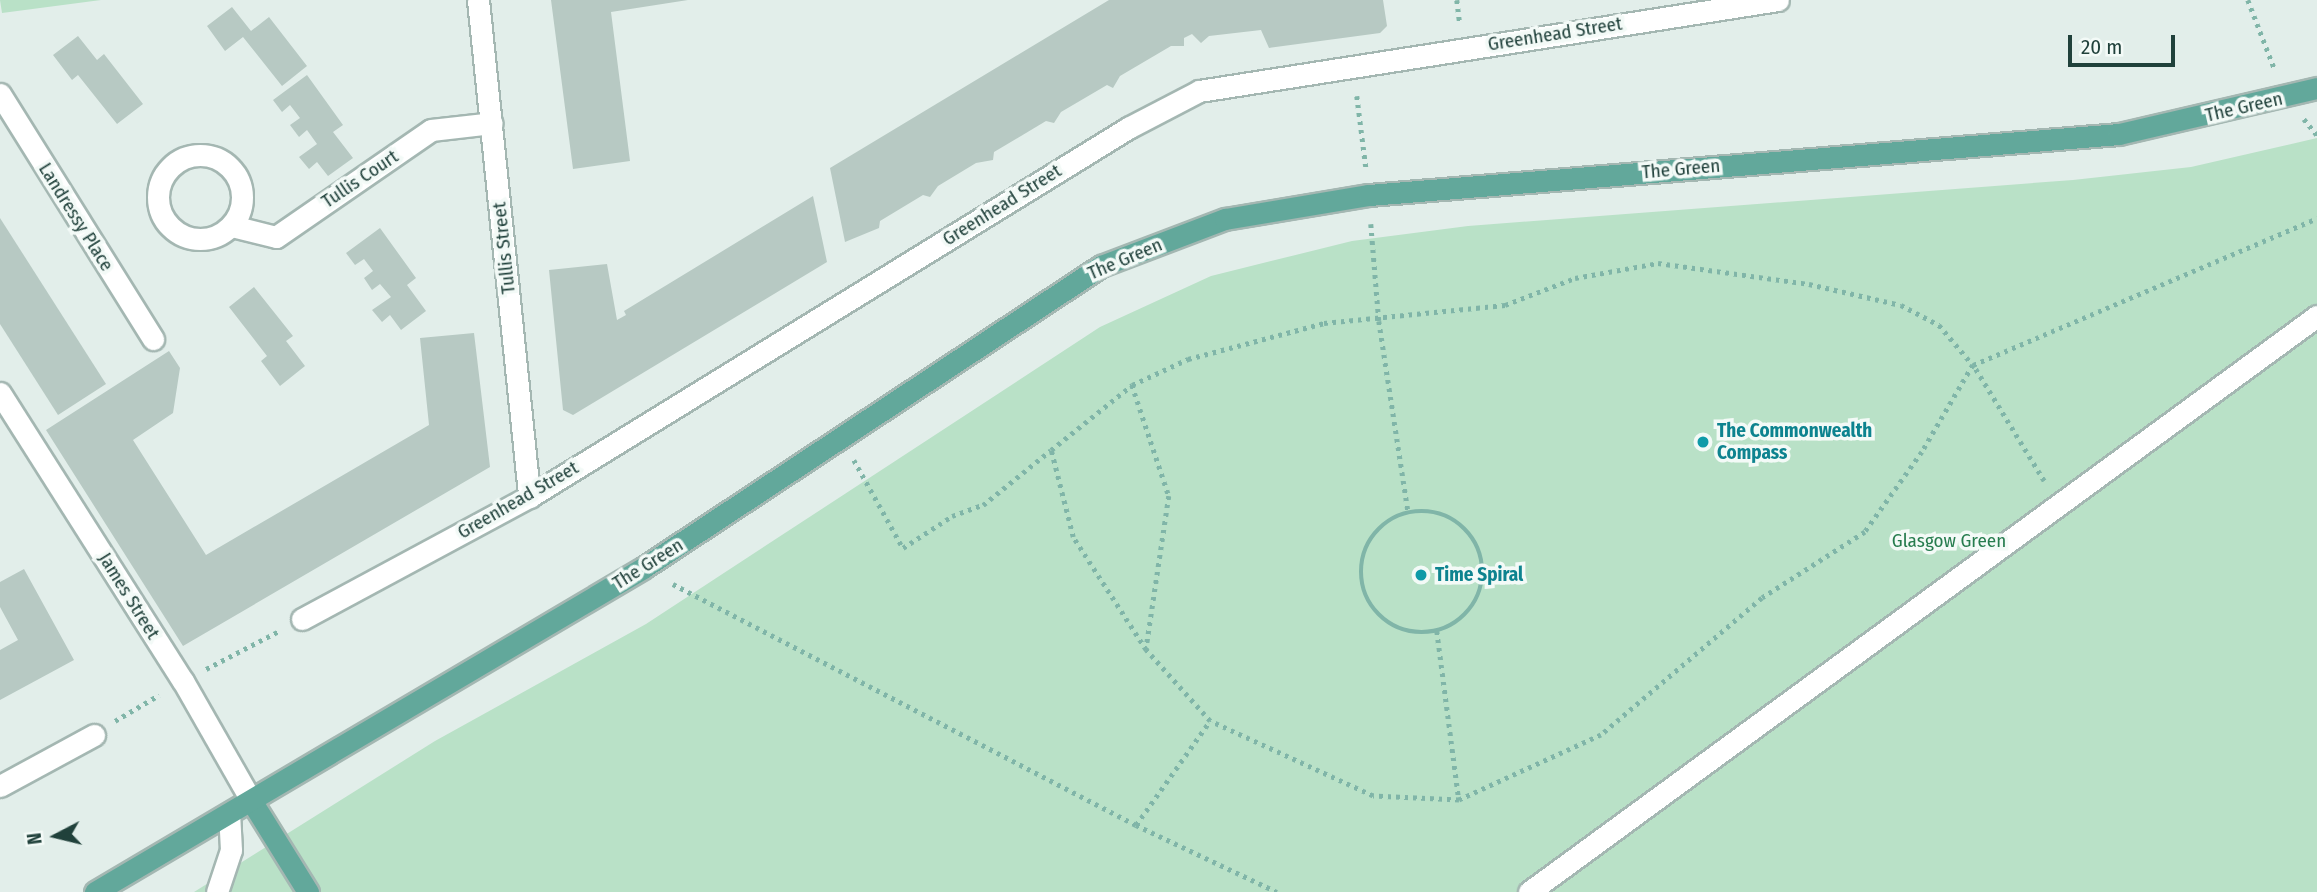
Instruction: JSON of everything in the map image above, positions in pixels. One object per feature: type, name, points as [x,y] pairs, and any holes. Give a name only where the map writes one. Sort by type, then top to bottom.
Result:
[{"type":"main road","name":"The Green","points":[[95,892],[252,802],[643,568],[843,439],[964,353],[1101,266],[1225,219],[1369,194],[2119,134],[2286,98],[2317,88]]},
{"type":"main road","points":[[252,802],[308,892]]},
{"type":"street","name":"Tullis Street","points":[[478,0],[529,497]]},
{"type":"street","name":"Greenhead Street","points":[[302,619],[529,497],[1128,128],[1199,90],[1778,0]]},
{"type":"street","name":"Landressy Place","points":[[0,94],[153,339]]},
{"type":"street","name":"Tullis Court","points":[[232,226],[276,237],[432,130],[492,123]]},
{"type":"street","points":[[201,154],[229,166],[241,183],[243,198],[232,226],[206,240],[181,235],[169,226],[158,203],[163,178],[171,166],[201,154]]},
{"type":"street","points":[[1529,892],[2057,502],[2317,316]]},
{"type":"street","name":"James Street","points":[[0,393],[183,681],[252,802]]},
{"type":"street","points":[[0,786],[93,734]]},
{"type":"street","points":[[217,892],[231,850],[229,814]]},
{"type":"path","points":[[2248,0],[2286,98]]},
{"type":"path","points":[[1354,66],[1369,194],[1379,321],[1408,511]]},
{"type":"path","points":[[1051,450],[1073,537],[1146,650],[1210,721],[1373,796],[1459,800],[1601,734],[1762,598],[1865,532],[1922,452],[1973,365],[2317,218]]},
{"type":"path","points":[[843,439],[903,548],[952,516],[983,505],[1132,385],[1188,359],[1324,323],[1379,321],[1505,305],[1575,278],[1658,263],[1809,284],[1900,305],[1939,325],[1973,365],[2057,502]]},
{"type":"path","points":[[1132,385],[1170,496],[1146,650]]},
{"type":"path","points":[[1408,511],[1441,513],[1467,528],[1483,556],[1484,582],[1476,605],[1454,626],[1422,635],[1385,622],[1369,604],[1362,586],[1363,552],[1372,536],[1387,521],[1408,511]]},
{"type":"path","points":[[643,568],[1136,825],[1277,892]]},
{"type":"path","points":[[1437,631],[1459,800]]},
{"type":"path","points":[[1136,825],[1210,721]]},
{"type":"green space","points":[[0,0],[101,0],[2,13]]},
{"type":"green space","name":"Glasgow Green","points":[[2317,138],[2317,892],[194,892],[435,741],[646,624],[1100,327],[1211,276],[1352,241],[1468,226],[2073,180],[2191,167]]},
{"type":"building","points":[[551,0],[688,0],[611,12],[630,161],[573,169]]},
{"type":"building","points":[[1109,0],[1383,0],[1387,26],[1380,33],[1269,48],[1261,30],[1209,36],[1201,43],[1192,34],[1184,38],[1184,46],[1171,46],[1120,76],[1113,88],[1107,85],[1061,112],[1054,123],[1046,121],[994,152],[993,160],[976,163],[938,186],[930,197],[923,195],[880,221],[879,228],[845,242],[830,168]]},
{"type":"building","points":[[232,7],[251,31],[269,17],[307,66],[282,86],[243,37],[225,51],[207,26]]},
{"type":"building","points":[[78,36],[97,60],[104,54],[143,104],[117,124],[78,75],[72,80],[53,55]]},
{"type":"building","points":[[307,75],[343,125],[333,132],[353,158],[328,176],[317,162],[309,169],[299,157],[317,144],[307,130],[299,137],[290,125],[300,118],[290,105],[282,112],[273,100]]},
{"type":"building","points":[[813,196],[827,262],[573,415],[563,410],[549,270],[607,264],[617,320],[626,315],[624,311]]},
{"type":"building","points":[[0,218],[106,384],[58,415],[0,324]]},
{"type":"building","points":[[380,228],[416,278],[407,285],[426,311],[401,330],[390,315],[382,322],[372,310],[391,297],[380,284],[372,290],[364,278],[373,271],[364,259],[355,265],[346,253]]},
{"type":"building","points":[[254,287],[293,336],[286,341],[305,366],[280,386],[261,361],[267,356],[229,307]]},
{"type":"building","points":[[474,333],[490,467],[183,646],[46,430],[169,351],[180,368],[173,413],[133,440],[206,555],[429,425],[420,338]]},
{"type":"building","points":[[24,569],[74,660],[0,700],[0,650],[18,640],[0,607],[0,582]]},
{"type":"place","name":"The Commonwealth Compass","points":[[1703,442]]},
{"type":"place","name":"Time Spiral","points":[[1421,575]]}]
